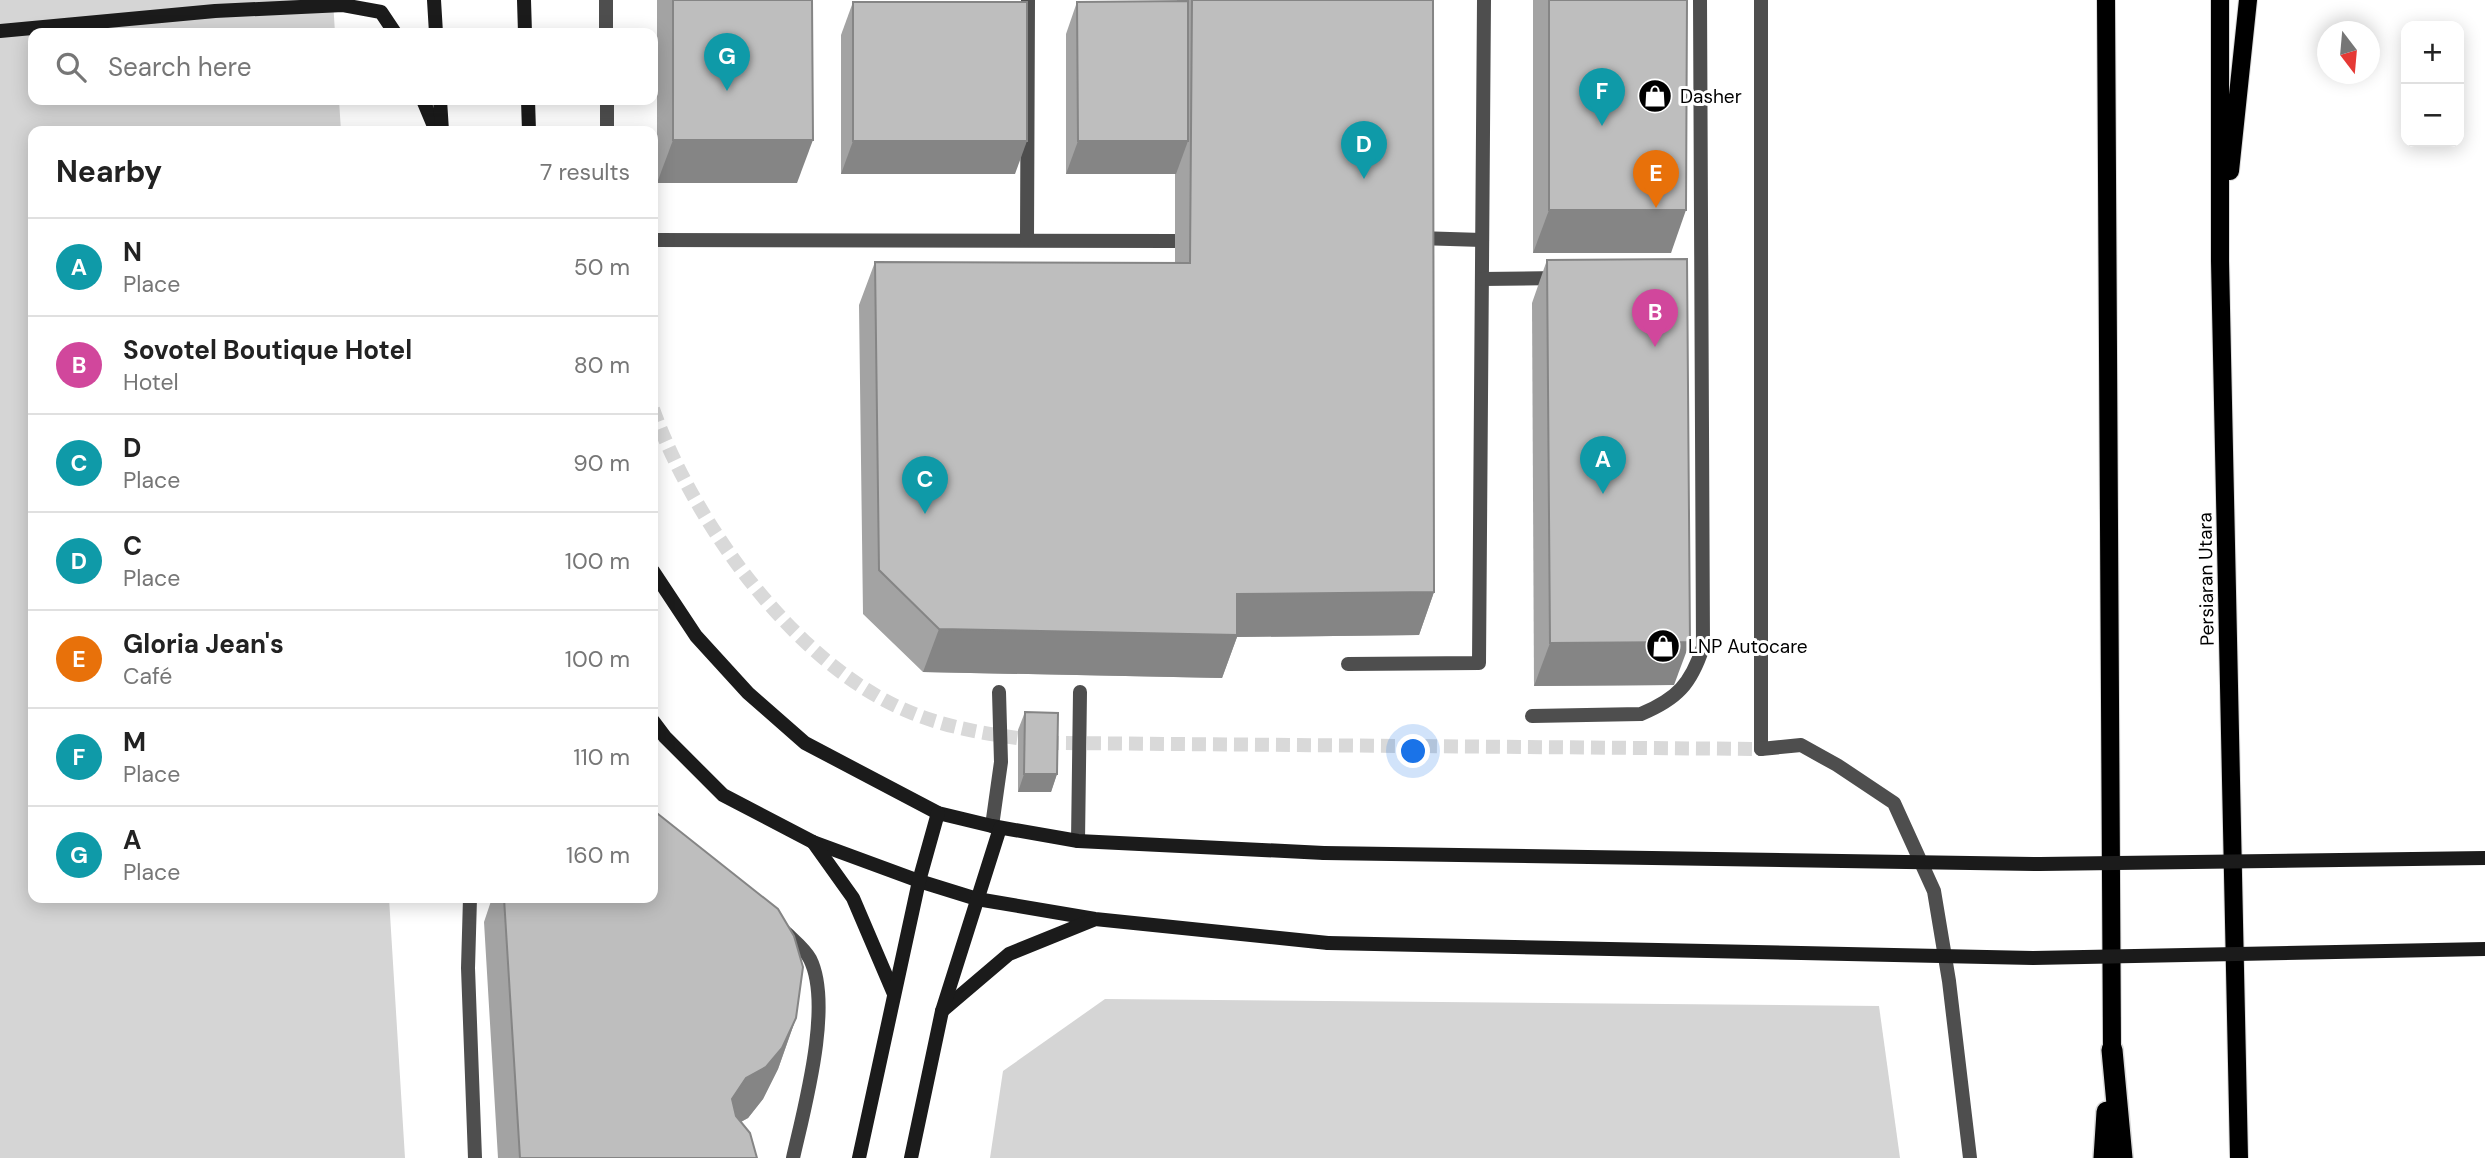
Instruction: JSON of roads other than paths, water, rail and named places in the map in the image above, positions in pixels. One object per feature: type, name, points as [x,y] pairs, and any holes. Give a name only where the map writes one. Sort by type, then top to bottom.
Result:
[{"type":"highway","points":[[2104,1158],[2112,1050]]},
{"type":"highway","points":[[2112,1050],[2122,1158]]},
{"type":"main road","points":[[2106,0],[2112,1050]]},
{"type":"main road","name":"Persiaran Utara","points":[[2220,0],[2220,261],[2239,1158]]},
{"type":"main road","points":[[2220,261],[2248,0]]},
{"type":"street","points":[[434,0],[436,28]]},
{"type":"street","points":[[524,0],[525,28]]},
{"type":"street","points":[[606,0],[606,28]]},
{"type":"street","points":[[1027,239],[1028,0]]},
{"type":"street","points":[[1348,664],[1479,663],[1484,0]]},
{"type":"street","points":[[1532,716],[1641,714],[1658,707],[1680,692],[1695,671],[1703,647],[1694,277],[1700,0]]},
{"type":"street","points":[[1761,0],[1761,749],[1801,745],[1894,803],[1934,891],[1949,981],[1970,1158]]},
{"type":"street","points":[[32,28],[215,11],[343,5],[381,12],[392,28]]},
{"type":"street","points":[[0,31],[28,28]]},
{"type":"street","points":[[425,105],[434,126]]},
{"type":"street","points":[[440,105],[442,126]]},
{"type":"street","points":[[528,105],[529,126]]},
{"type":"street","points":[[607,105],[607,126]]},
{"type":"street","points":[[1418,238],[1482,240]]},
{"type":"street","points":[[658,240],[1175,240]]},
{"type":"street","points":[[1482,279],[1571,278]]},
{"type":"street","points":[[658,579],[696,636],[748,693],[805,743],[938,813],[996,827],[1079,841],[1324,853],[2040,864],[2485,858]]},
{"type":"street","points":[[911,1158],[942,1011],[996,827],[1001,762],[999,692]]},
{"type":"street","points":[[1079,841],[1080,692]]},
{"type":"street","points":[[658,728],[723,795],[813,842],[977,899],[1095,919],[1328,943],[2032,958],[2485,949]]},
{"type":"street","points":[[859,1158],[919,881],[938,813]]},
{"type":"street","points":[[813,842],[853,898],[894,994]]},
{"type":"street","points":[[470,903],[468,968],[475,1158]]},
{"type":"street","points":[[942,1011],[1009,954],[1095,919]]},
{"type":"street","points":[[772,922],[810,958],[819,997],[814,1058],[793,1158]]},
{"type":"tunnel","points":[[658,421],[694,498],[722,543],[754,586],[790,627],[828,662],[869,691],[912,713],[948,725],[1058,743],[1761,749]]},
{"type":"place","name":"A","points":[[727,91]]},
{"type":"place","name":"Dasher","points":[[1655,96]]},
{"type":"place","name":"M","points":[[1602,126]]},
{"type":"place","name":"C","points":[[1364,179]]},
{"type":"place","name":"Gloria Jean's","points":[[1656,208]]},
{"type":"place","name":"Sovotel Boutique Hotel","points":[[1655,347]]},
{"type":"place","name":"N","points":[[1603,494]]},
{"type":"place","name":"D","points":[[925,514]]},
{"type":"place","name":"LNP Autocare","points":[[1663,646]]}]
